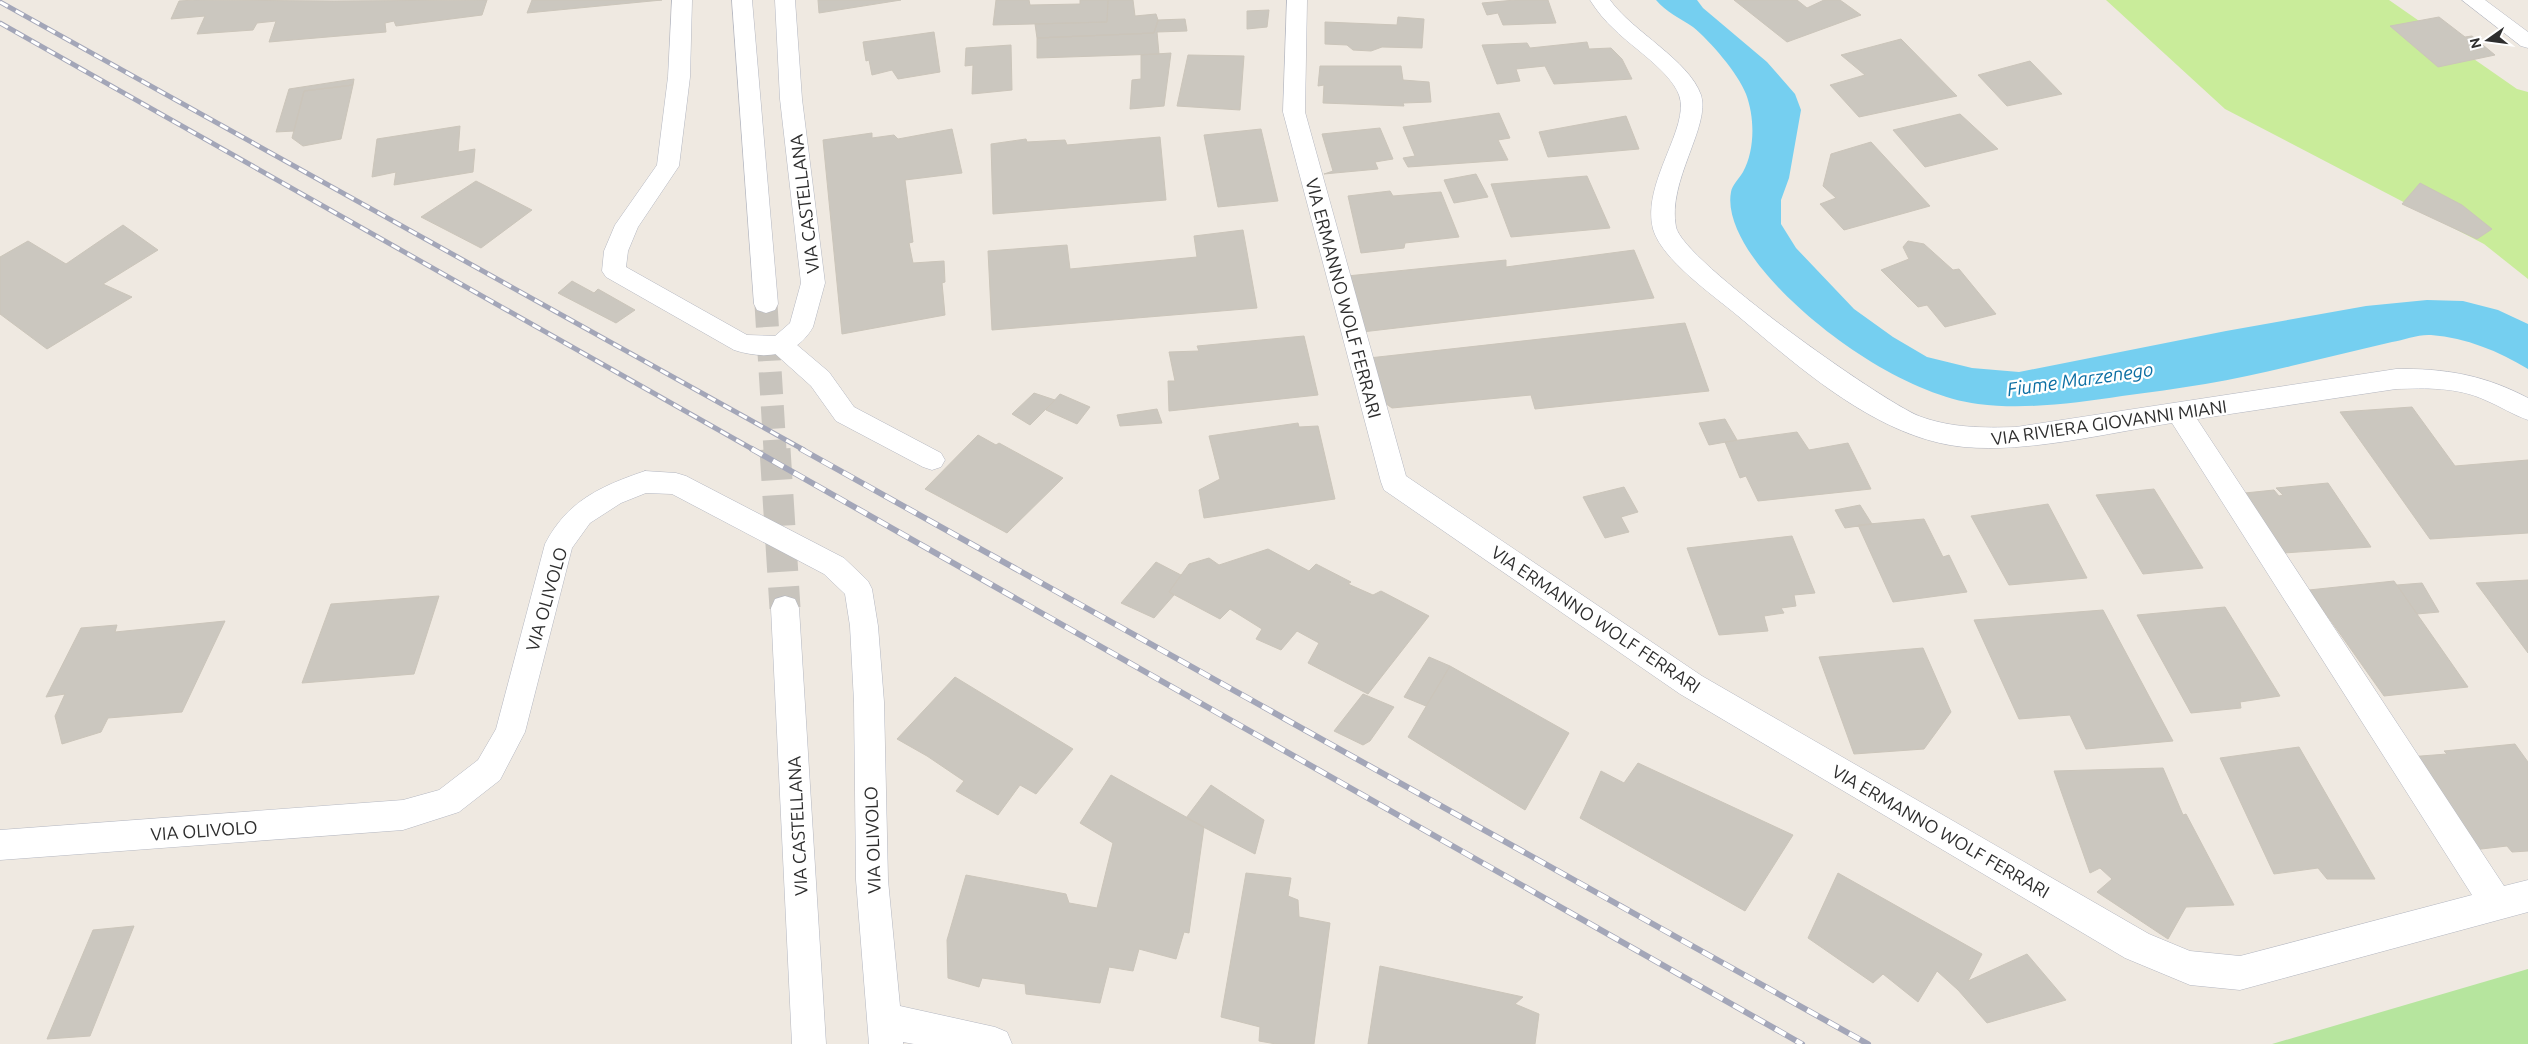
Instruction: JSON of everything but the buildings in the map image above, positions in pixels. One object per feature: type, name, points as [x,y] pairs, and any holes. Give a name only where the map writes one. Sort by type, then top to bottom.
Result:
[{"type":"street","points":[[682,0],[679,77],[668,166],[627,226],[616,251],[614,271],[743,344],[781,345],[820,379],[845,414],[932,460]]},
{"type":"street","points":[[742,0],[766,304]]},
{"type":"street","name":"VIA CASTELLANA","points":[[781,345],[801,327],[813,283],[791,98],[786,0]]},
{"type":"street","name":"VIA ERMANNO WOLF FERRARI","points":[[1297,0],[1294,112],[1394,482],[1691,685],[2137,946],[2190,968],[2240,973],[2497,904]]},
{"type":"street","name":"VIA RIVIERA GIOVANNI MIANI","points":[[1600,0],[1608,14],[1676,75],[1691,96],[1691,119],[1665,182],[1662,208],[1665,231],[1686,258],[1786,344],[1887,412],[1935,431],[1979,439],[2016,437],[2396,379],[2440,378],[2477,385],[2528,410]]},
{"type":"street","points":[[2472,0],[2528,42]]},
{"type":"street","points":[[2179,413],[2497,904],[2528,896]]},
{"type":"street","name":"VIA OLIVOLO","points":[[0,845],[403,815],[448,802],[489,770],[510,732],[559,544],[580,515],[611,495],[645,482],[676,484],[834,566],[858,589],[864,626],[870,702],[872,880],[885,1032]]},
{"type":"street","name":"VIA CASTELLANA","points":[[785,608],[809,1044]]},
{"type":"street","points":[[885,1032],[995,1044]]},
{"type":"green space","points":[[2106,0],[2389,0],[2517,89],[2528,92],[2528,279],[2484,244],[2225,109]]},
{"type":"green space","points":[[2528,969],[2528,1044],[2272,1044]]},
{"type":"water","name":"Fiume Marzenego","points":[[1656,0],[1697,0],[1703,8],[1767,62],[1795,94],[1801,110],[1789,178],[1781,200],[1781,224],[1796,248],[1854,309],[1893,337],[1927,357],[1972,368],[2019,372],[2226,331],[2366,306],[2427,300],[2463,301],[2498,310],[2528,324],[2528,369],[2470,342],[2426,335],[2228,380],[2068,403],[1996,406],[1950,398],[1920,387],[1890,373],[1832,335],[1782,292],[1751,253],[1739,234],[1730,202],[1732,189],[1747,163],[1752,144],[1751,113],[1746,94],[1730,67],[1707,40],[1693,27]]},
{"type":"tunnel","points":[[766,304],[775,450]]},
{"type":"tunnel","points":[[775,449],[785,608]]},
{"type":"railway","points":[[0,2],[804,450]]},
{"type":"railway","points":[[0,23],[754,450]]},
{"type":"railway","points":[[752,449],[1802,1044]]},
{"type":"railway","points":[[801,449],[1868,1044]]}]
